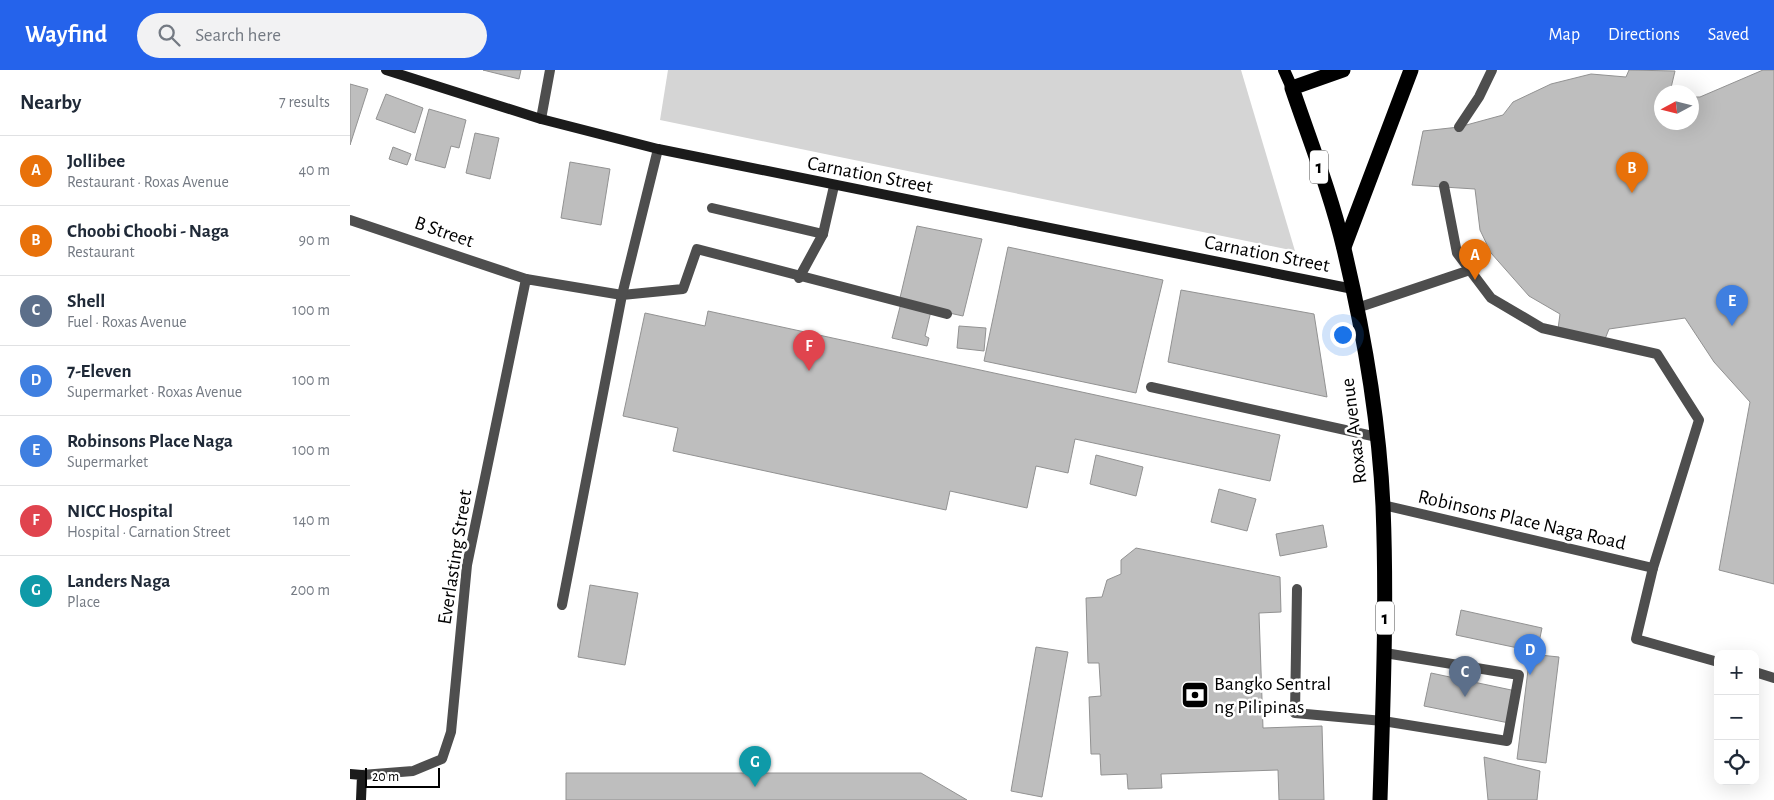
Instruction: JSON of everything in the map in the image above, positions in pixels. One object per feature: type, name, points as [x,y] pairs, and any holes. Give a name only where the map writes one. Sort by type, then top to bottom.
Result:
[{"type":"highway","points":[[1292,88],[1343,70]]},
{"type":"highway","points":[[1344,247],[1411,70]]},
{"type":"highway","name":"Roxas Avenue","points":[[1292,88],[1344,247],[1357,308],[1377,437],[1383,505],[1385,653],[1380,800]]},
{"type":"main road","name":"Roxas Avenue","points":[[1284,70],[1292,88]]},
{"type":"street","name":"Carnation Street","points":[[386,70],[541,120],[658,149],[834,186],[1353,289]]},
{"type":"street","points":[[541,120],[550,70]]},
{"type":"street","points":[[1459,127],[1479,97],[1492,70]]},
{"type":"street","points":[[562,605],[622,295],[658,149]]},
{"type":"street","points":[[834,186],[823,234],[799,278],[947,314]]},
{"type":"street","points":[[1444,186],[1457,253],[1491,298],[1542,328],[1657,354],[1699,420],[1653,568],[1636,639],[1714,661]]},
{"type":"street","points":[[712,208],[823,234]]},
{"type":"street","name":"B Street","points":[[350,220],[526,280],[622,295],[683,289],[697,249],[799,278]]},
{"type":"street","points":[[1357,308],[1470,270]]},
{"type":"street","name":"Everlasting Street","points":[[362,775],[413,771],[442,759],[451,732],[467,565],[526,280]]},
{"type":"street","points":[[1151,387],[1377,437]]},
{"type":"street","name":"Robinsons Place Naga Road","points":[[1383,505],[1653,568]]},
{"type":"street","points":[[1297,589],[1295,713],[1383,721],[1507,741],[1520,675],[1385,653]]},
{"type":"street","points":[[1759,673],[1774,678]]},
{"type":"street","points":[[350,774],[362,775],[361,800]]},
{"type":"shaded area","points":[[668,70],[1241,70],[1295,251],[660,120]]},
{"type":"building","points":[[483,70],[521,70],[519,79]]},
{"type":"building","points":[[1629,70],[1675,71],[1672,85],[1654,85],[1654,130],[1699,130],[1699,97],[1763,70],[1774,70],[1774,584],[1719,570],[1750,402],[1714,362],[1685,318],[1609,329],[1605,339],[1558,329],[1560,314],[1529,296],[1491,253],[1480,230],[1475,189],[1412,185],[1423,131],[1459,127],[1503,115],[1513,102],[1551,84],[1591,74],[1626,77]]},
{"type":"building","points":[[350,84],[368,89],[350,145]]},
{"type":"building","points":[[386,94],[423,108],[415,133],[376,119]]},
{"type":"building","points":[[429,109],[466,120],[459,148],[451,146],[445,168],[415,160]]},
{"type":"building","points":[[475,133],[499,138],[490,179],[466,173]]},
{"type":"building","points":[[393,147],[411,154],[407,165],[389,159]]},
{"type":"building","points":[[570,162],[610,169],[601,225],[561,218]]},
{"type":"building","points":[[917,226],[982,239],[963,316],[899,302]]},
{"type":"building","points":[[1008,247],[1163,280],[1136,393],[984,361]]},
{"type":"building","points":[[1181,290],[1314,314],[1327,397],[1168,362]]},
{"type":"building","points":[[901,303],[931,311],[925,336],[929,338],[927,346],[892,338]]},
{"type":"building","points":[[708,311],[1280,435],[1270,481],[1075,439],[1068,473],[1036,466],[1027,508],[950,491],[946,510],[673,451],[678,428],[623,416],[645,313],[705,326]]},
{"type":"building","points":[[959,326],[986,328],[984,351],[957,348]]},
{"type":"building","points":[[1096,455],[1143,467],[1136,496],[1090,484]]},
{"type":"building","points":[[1219,489],[1256,499],[1247,531],[1211,522]]},
{"type":"building","points":[[1323,525],[1327,547],[1280,556],[1276,534]]},
{"type":"building","points":[[1136,548],[1280,577],[1281,612],[1259,613],[1263,728],[1322,726],[1324,800],[1279,800],[1278,770],[1161,774],[1162,788],[1128,789],[1127,774],[1101,775],[1100,754],[1091,754],[1089,697],[1101,696],[1099,663],[1088,663],[1086,598],[1102,597],[1107,580],[1121,574],[1121,560]]},
{"type":"building","points":[[590,585],[638,593],[625,665],[578,657]]},
{"type":"building","points":[[1461,610],[1542,628],[1537,652],[1456,635]]},
{"type":"building","points":[[1036,647],[1068,652],[1042,797],[1011,791]]},
{"type":"building","points":[[1530,654],[1559,657],[1546,763],[1517,759]]},
{"type":"building","points":[[1431,673],[1516,691],[1509,723],[1424,706]]},
{"type":"building","points":[[1484,757],[1540,771],[1537,800],[1488,800]]},
{"type":"building","points":[[566,773],[921,773],[967,800],[566,800]]},
{"type":"place","name":"Choobi Choobi - Naga","points":[[1632,193]]},
{"type":"place","name":"Jollibee","points":[[1475,280]]},
{"type":"place","name":"Robinsons Place Naga","points":[[1732,326]]},
{"type":"place","name":"NICC Hospital","points":[[809,371]]},
{"type":"place","name":"7-Eleven","points":[[1530,675]]},
{"type":"place","name":"Bangko Sentral ng Pilipinas","points":[[1195,695]]},
{"type":"place","name":"Shell","points":[[1465,697]]},
{"type":"place","name":"Landers Naga","points":[[755,787]]}]
